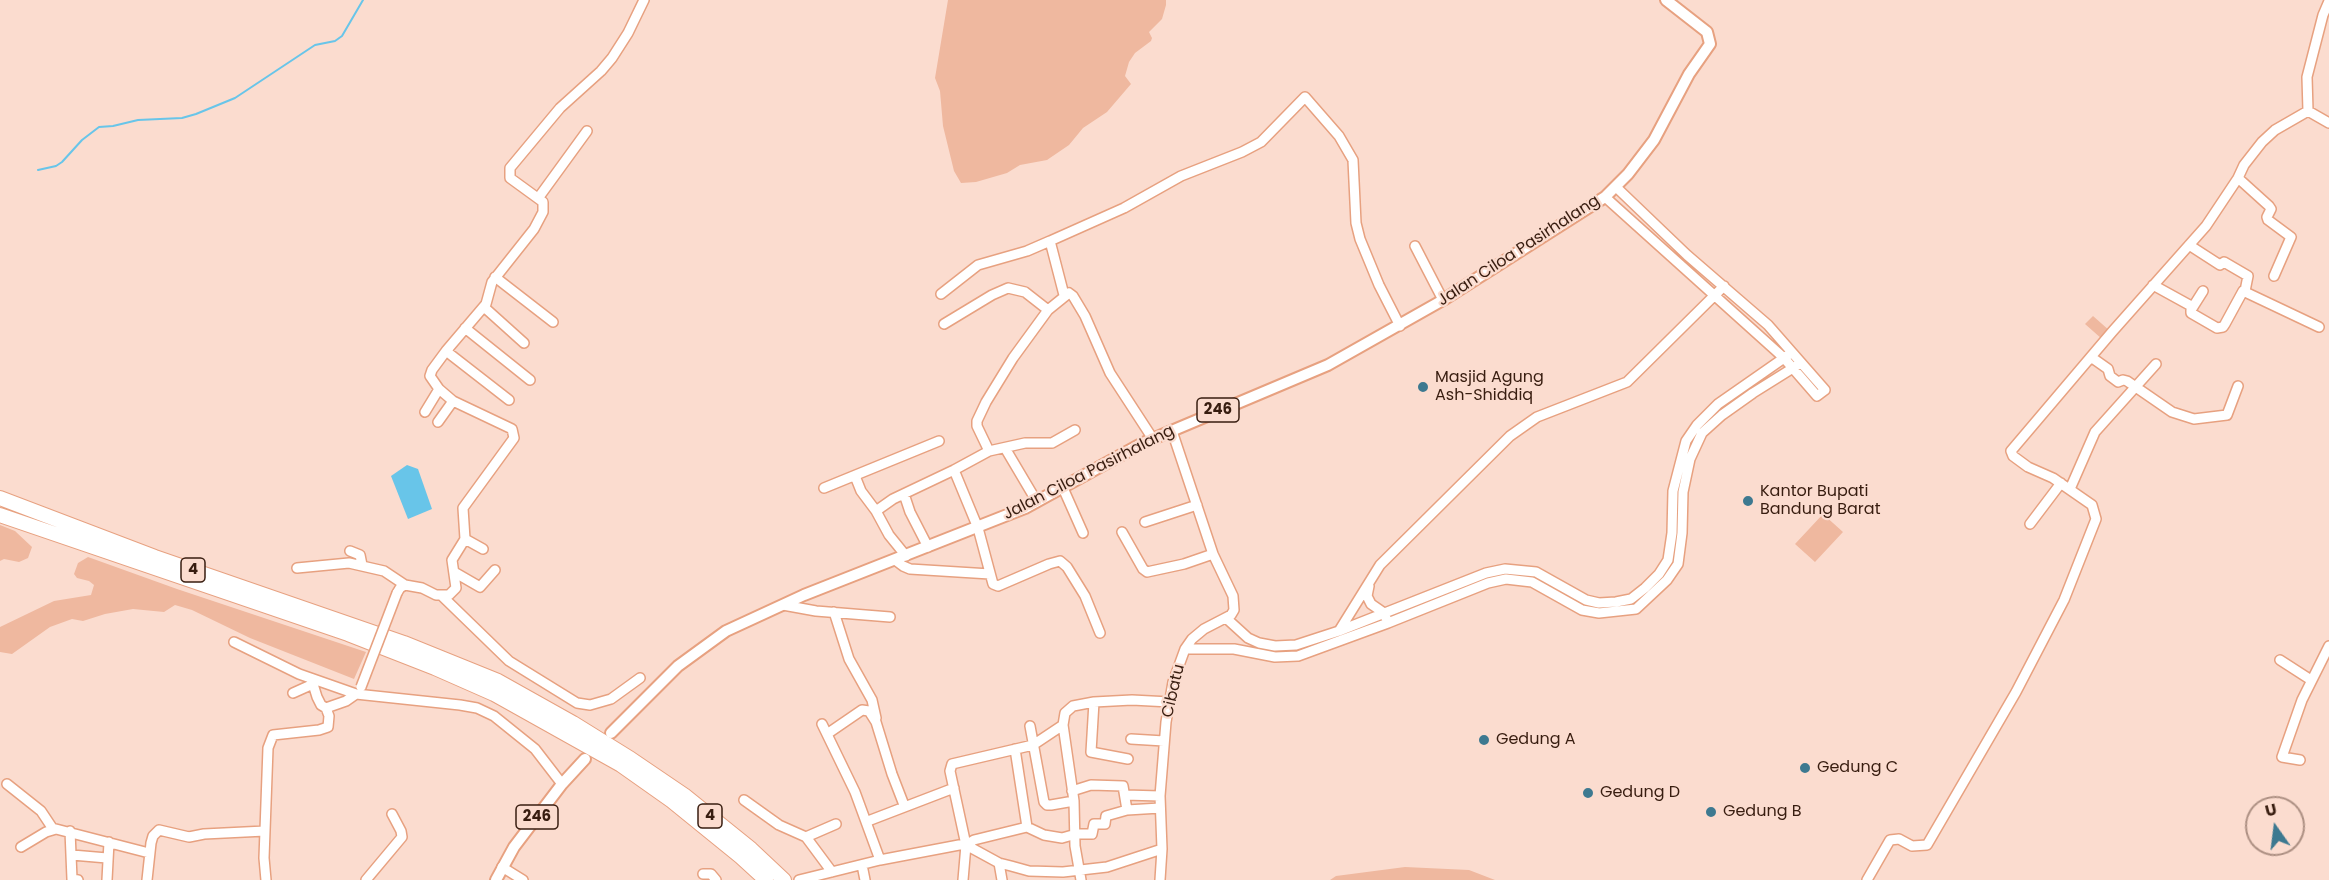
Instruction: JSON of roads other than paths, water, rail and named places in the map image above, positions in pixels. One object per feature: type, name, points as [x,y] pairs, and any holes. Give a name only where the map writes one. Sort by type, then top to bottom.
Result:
[{"type":"highway","name":"4","points":[[0,498],[155,557],[404,643],[498,681],[583,729],[684,795],[751,849],[784,880]]},
{"type":"highway","name":"4","points":[[0,515],[348,634],[494,694],[621,765],[672,801],[766,880]]},
{"type":"main road","name":"Jalan Ciloa Pasirhalang","points":[[611,733],[659,683],[695,652],[726,631],[783,605],[978,528],[1063,488],[1153,439],[1323,368],[1443,300],[1605,197],[1616,187],[1654,140],[1689,74],[1710,44],[1707,32],[1666,0]]},
{"type":"main road","name":"246","points":[[496,880],[514,847],[562,784],[585,759]]},
{"type":"street","points":[[297,568],[349,563],[384,571],[405,585],[422,588],[433,595],[449,595],[456,588],[452,560],[465,539],[462,517],[465,504],[514,436],[512,429],[453,401],[431,380],[430,373],[484,307],[495,277],[534,229],[543,212],[543,202],[514,181],[509,175],[510,168],[560,108],[606,65],[628,33],[644,0]]},
{"type":"street","points":[[2308,111],[2307,77],[2325,25],[2329,1]]},
{"type":"street","points":[[941,294],[978,265],[1027,251],[1124,208],[1181,176],[1261,142],[1305,97],[1340,136],[1353,160],[1356,223],[1360,239],[1379,285],[1400,326]]},
{"type":"street","points":[[2308,111],[2329,123]]},
{"type":"street","points":[[1867,880],[1887,844],[1894,838],[1912,846],[1927,845],[2016,692],[2064,600],[2096,519],[2092,505],[2061,483],[2028,467],[2011,453],[2041,415],[2189,245],[2221,205],[2244,165],[2269,134],[2308,111]]},
{"type":"street","points":[[539,197],[587,131]]},
{"type":"street","points":[[2238,178],[2269,206],[2271,209],[2268,220],[2291,237],[2274,276]]},
{"type":"street","points":[[1605,197],[1715,294],[1788,355],[1801,363],[1826,390],[1817,396],[1792,368],[1788,355],[1768,326],[1687,255],[1616,187]]},
{"type":"street","points":[[1050,241],[1064,295]]},
{"type":"street","points":[[2189,245],[2220,265],[2224,262],[2248,276],[2245,291],[2242,292],[2220,329],[2193,315],[2191,310],[2203,291]]},
{"type":"street","points":[[1415,246],[1443,300]]},
{"type":"street","points":[[495,277],[553,322]]},
{"type":"street","points":[[2153,285],[2193,307]]},
{"type":"street","points":[[1339,631],[1380,565],[1510,436],[1537,417],[1627,382],[1724,286]]},
{"type":"street","points":[[944,324],[992,294],[1008,288],[1025,292],[1048,310]]},
{"type":"street","points":[[2245,291],[2319,327]]},
{"type":"street","points":[[989,451],[978,431],[977,421],[1012,358],[1048,310],[1069,293],[1085,316],[1110,373],[1153,439]]},
{"type":"street","points":[[484,307],[524,343]]},
{"type":"street","points":[[465,328],[530,380]]},
{"type":"street","points":[[446,351],[509,400]]},
{"type":"street","points":[[1172,431],[1213,554],[1233,596],[1234,610],[1226,618],[1241,633],[1259,643],[1275,646],[1296,645],[1339,631],[1486,573],[1504,569],[1536,572],[1586,600],[1599,603],[1631,599],[1646,588],[1668,560],[1672,533],[1673,491],[1686,441],[1697,425],[1718,404],[1788,355]]},
{"type":"street","points":[[2091,357],[2108,369],[2110,376],[2118,382],[2123,380],[2172,412],[2194,419],[2227,415],[2238,386]]},
{"type":"street","points":[[1185,649],[1234,649],[1275,657],[1298,656],[1488,583],[1506,579],[1532,582],[1582,610],[1599,613],[1636,609],[1668,580],[1678,564],[1682,533],[1683,492],[1690,459],[1702,434],[1730,410],[1801,363]]},
{"type":"street","points":[[2070,489],[2095,432],[2157,364]]},
{"type":"street","points":[[425,412],[439,389]]},
{"type":"street","points":[[438,422],[453,401]]},
{"type":"street","points":[[876,511],[904,494],[989,451],[1025,443],[1052,443],[1075,430]]},
{"type":"street","points":[[824,488],[939,441]]},
{"type":"street","points":[[1005,448],[1037,501]]},
{"type":"street","points":[[954,470],[978,528],[993,584],[998,586],[1060,561],[1067,567],[1085,596],[1100,633]]},
{"type":"street","points":[[855,476],[861,491],[876,511],[889,535],[906,556]]},
{"type":"street","points":[[2030,524],[2061,483]]},
{"type":"street","points":[[1063,488],[1083,533]]},
{"type":"street","points":[[904,494],[909,512],[928,547]]},
{"type":"street","points":[[1145,522],[1197,505]]},
{"type":"street","points":[[1122,532],[1143,569],[1147,572],[1184,564],[1213,554]]},
{"type":"street","points":[[465,539],[483,549]]},
{"type":"street","points":[[350,551],[360,555],[362,565]]},
{"type":"street","points":[[895,560],[903,567],[910,569],[990,574]]},
{"type":"street","points":[[454,572],[480,587],[495,570]]},
{"type":"street","points":[[1370,581],[1367,596],[1371,604],[1384,613],[1388,623]]},
{"type":"street","points":[[326,708],[346,701],[359,692],[397,593],[405,585]]},
{"type":"street","points":[[441,595],[509,661],[577,703],[590,705],[611,699],[640,678]]},
{"type":"street","points":[[783,605],[890,617]]},
{"type":"street","points":[[834,612],[849,658],[872,700],[876,722],[904,805]]},
{"type":"street","name":"Cibatu","points":[[1160,880],[1162,849],[1160,796],[1164,741],[1173,682],[1185,649],[1192,639],[1204,629],[1226,618]]},
{"type":"street","points":[[1234,649],[1241,633]]},
{"type":"street","points":[[234,642],[314,682],[359,692],[477,708],[494,716],[535,749],[562,784]]},
{"type":"street","points":[[1275,646],[1275,657]]},
{"type":"street","points":[[2300,760],[2282,757],[2311,680],[2329,646]]},
{"type":"street","points":[[2280,660],[2311,680]]},
{"type":"street","points":[[293,693],[314,682]]},
{"type":"street","points":[[266,880],[264,870],[267,759],[271,736],[284,732],[325,728],[330,722],[326,708],[321,705],[314,682]]},
{"type":"street","points":[[1080,876],[1075,846],[1073,796],[1063,725],[1065,713],[1073,706],[1094,702],[1132,700],[1170,702]]},
{"type":"street","points":[[1094,702],[1091,752],[1128,759]]},
{"type":"street","points":[[827,734],[862,710],[869,711],[876,722]]},
{"type":"street","points":[[822,724],[868,821],[880,860]]},
{"type":"street","points":[[963,880],[966,845],[950,771],[952,764],[1033,745],[1063,725]]},
{"type":"street","points":[[1030,726],[1044,802],[1047,805],[1073,796],[1091,785],[1121,786],[1124,787],[1126,810]]},
{"type":"street","points":[[1131,739],[1164,741]]},
{"type":"street","points":[[1015,748],[1027,827]]},
{"type":"street","points":[[7,784],[41,811],[53,829]]},
{"type":"street","points":[[868,821],[904,805],[954,788]]},
{"type":"street","points":[[1125,795],[1160,796]]},
{"type":"street","points":[[744,800],[779,825],[806,837],[832,872]]},
{"type":"street","points":[[799,880],[880,860],[966,845],[992,835],[1027,827],[1044,835],[1062,838],[1076,834],[1093,834],[1094,824],[1105,825],[1106,816],[1126,810],[1160,808]]},
{"type":"street","points":[[366,880],[402,837],[392,814]]},
{"type":"street","points":[[806,837],[836,824]]},
{"type":"street","points":[[21,847],[53,829],[70,831],[149,853]]},
{"type":"street","points":[[147,880],[153,836],[163,830],[189,837],[204,834],[265,831]]},
{"type":"street","points":[[70,831],[72,879],[78,880]]},
{"type":"street","points":[[107,880],[109,842]]},
{"type":"street","points":[[966,845],[999,863],[1029,871],[1080,876],[1162,849]]},
{"type":"street","points":[[72,855],[107,858]]},
{"type":"street","points":[[999,863],[1002,880]]},
{"type":"street","points":[[862,865],[865,880]]},
{"type":"street","points":[[502,867],[523,880]]},
{"type":"street","points":[[703,874],[711,874],[716,880]]},
{"type":"water","points":[[407,465],[418,469],[432,509],[408,519],[391,476]]},
{"type":"waterway","points":[[38,170],[56,166],[62,162],[82,140],[99,127],[138,120],[182,118],[235,98],[315,45],[335,41],[342,36],[363,0]]},
{"type":"place","name":"Masjid Agung Ash-Shiddiq","points":[[1423,387]]},
{"type":"place","name":"Kantor Bupati Bandung Barat","points":[[1748,501]]},
{"type":"place","name":"Gedung A","points":[[1484,740]]},
{"type":"place","name":"Gedung C","points":[[1805,768]]},
{"type":"place","name":"Gedung D","points":[[1588,793]]},
{"type":"place","name":"Gedung B","points":[[1711,812]]}]
